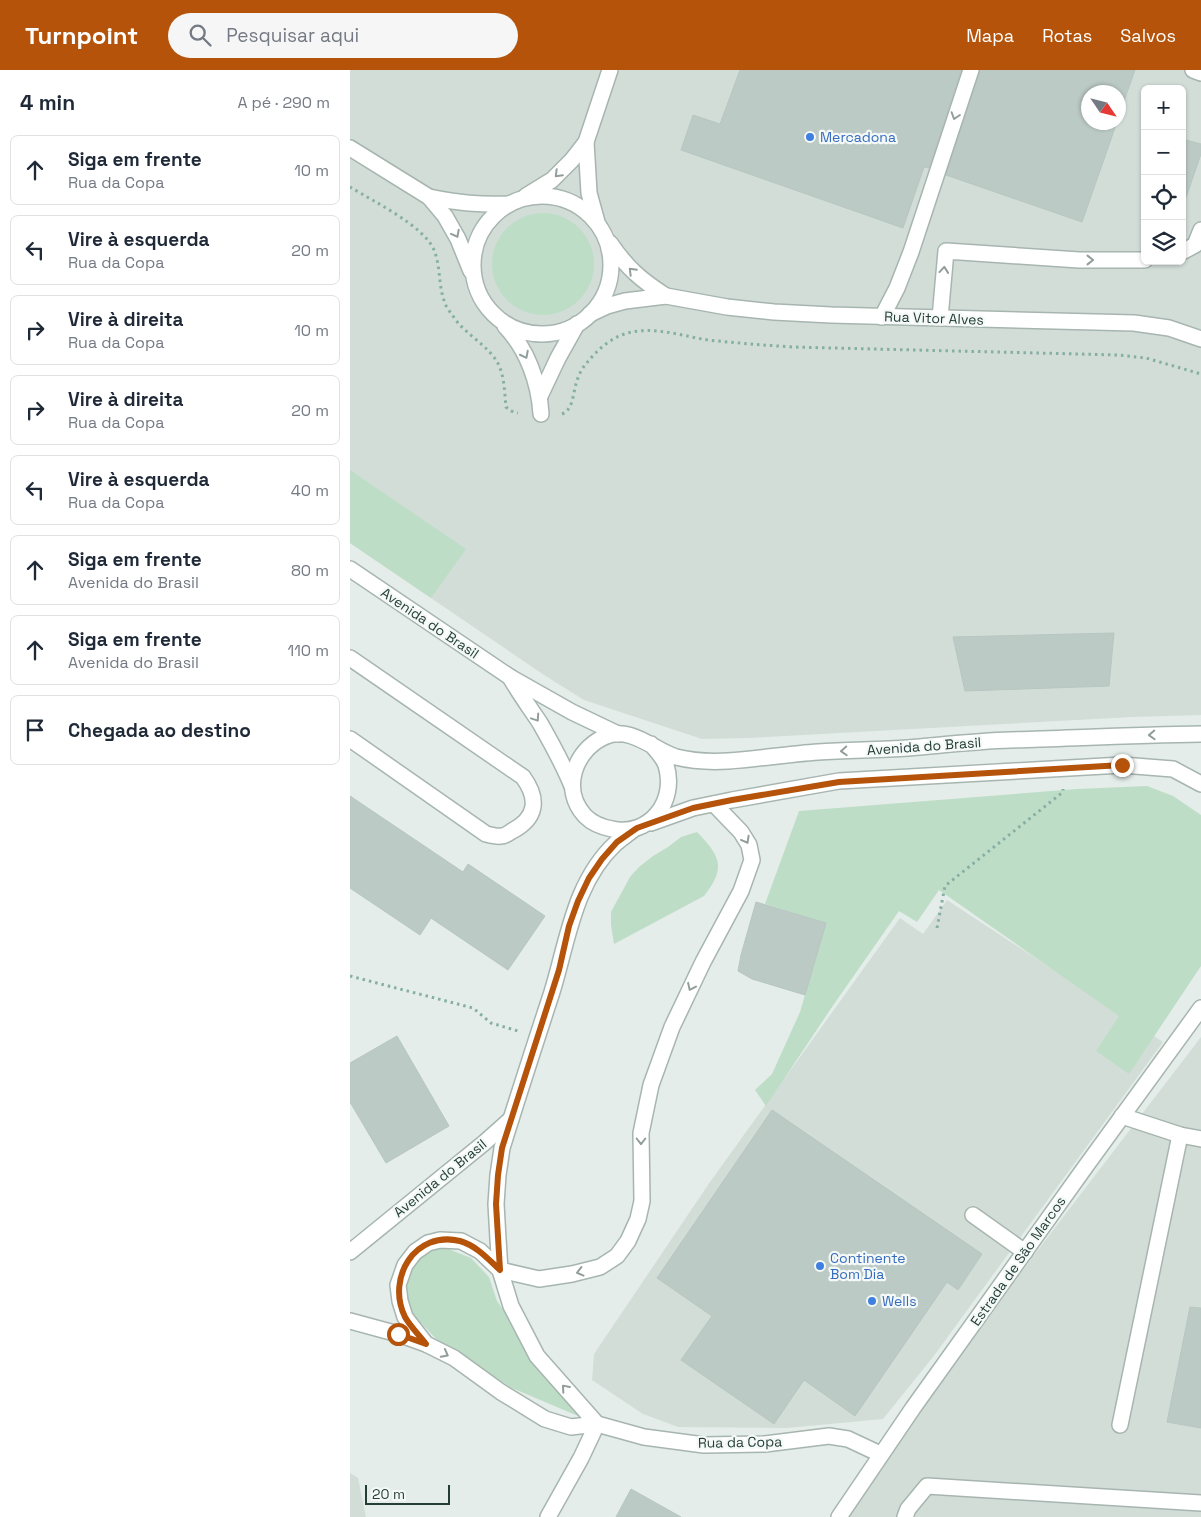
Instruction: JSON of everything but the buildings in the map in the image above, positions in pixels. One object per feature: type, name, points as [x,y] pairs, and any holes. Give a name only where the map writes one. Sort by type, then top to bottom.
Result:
[{"type":"street","points":[[515,201],[552,180],[572,160],[586,142],[610,70]]},
{"type":"street","points":[[882,317],[912,252],[971,70]]},
{"type":"street","points":[[1193,70],[1201,72]]},
{"type":"street","points":[[586,142],[589,193],[597,222]]},
{"type":"street","name":"Rua Vitor Alves","points":[[350,148],[429,197],[446,216],[458,239],[478,293],[487,307],[499,319],[513,328],[529,333],[546,334],[562,331],[577,324],[590,314],[601,301],[608,286],[611,269],[610,252],[605,236]]},
{"type":"street","name":"Rua Vitor Alves","points":[[429,197],[463,204],[486,205],[539,195],[555,196],[571,201],[585,210],[597,222],[622,260],[633,272],[646,284],[666,296]]},
{"type":"street","name":"Rua Vitor Alves","points":[[473,277],[474,251],[484,228],[495,214],[515,201]]},
{"type":"street","points":[[1186,250],[1195,245],[1201,230]]},
{"type":"street","points":[[940,318],[946,251],[1079,260],[1141,260]]},
{"type":"street","name":"Rua Vitor Alves","points":[[590,314],[616,303],[666,296],[727,307],[774,312],[882,317],[1149,324],[1169,328],[1201,339]]},
{"type":"street","points":[[499,319],[519,344],[533,371],[540,396],[541,414]]},
{"type":"street","points":[[540,396],[577,324]]},
{"type":"street","name":"Avenida do Brasil","points":[[350,569],[510,677],[572,712],[618,734]]},
{"type":"street","points":[[350,658],[523,777],[530,787],[533,801],[531,816],[524,825],[501,837],[486,834],[350,739]]},
{"type":"street","points":[[510,677],[563,765],[576,800],[585,816],[599,826],[623,831],[640,827],[693,808],[839,782],[1122,765],[1173,769],[1201,784]]},
{"type":"street","points":[[512,1118],[559,970],[569,926],[578,901],[589,878],[617,842],[658,813],[667,796],[670,782],[665,762],[651,744],[632,735],[618,734],[605,736],[587,748],[577,763],[572,780],[574,793]]},
{"type":"street","name":"Avenida do Brasil","points":[[651,744],[675,756],[692,760],[725,761],[816,752],[907,748],[1011,740],[1201,734]]},
{"type":"street","points":[[500,1270],[540,1278],[572,1274],[600,1267],[617,1256],[628,1241],[638,1219],[642,1201],[641,1133],[651,1085],[672,1027],[700,968],[741,891],[752,860],[750,845],[741,832],[714,804]]},
{"type":"street","name":"Estrada de São Marcos","points":[[840,1517],[880,1454],[1201,1008]]},
{"type":"street","points":[[1122,1116],[1180,1135],[1201,1139]]},
{"type":"street","name":"Avenida do Brasil","points":[[350,1252],[477,1149],[512,1118]]},
{"type":"street","name":"Rua da Copa","points":[[512,1118],[502,1148],[498,1175],[496,1204],[500,1270],[511,1306],[537,1356],[597,1424]]},
{"type":"street","points":[[1120,1425],[1180,1135]]},
{"type":"street","points":[[974,1214],[1025,1252]]},
{"type":"street","name":"Rua da Copa","points":[[426,1344],[405,1317],[400,1301],[398,1285],[405,1265],[414,1252],[428,1243],[440,1240],[461,1241],[480,1251],[500,1270]]},
{"type":"street","name":"Rua da Copa","points":[[350,1321],[426,1344],[454,1358],[501,1392],[546,1419],[571,1427],[597,1424],[644,1437],[704,1445],[765,1444],[829,1436],[848,1439],[880,1454]]},
{"type":"street","points":[[548,1517],[581,1458],[597,1424]]},
{"type":"street","points":[[905,1517],[908,1509],[927,1486],[1201,1503]]},
{"type":"path","points":[[350,187],[418,231],[426,239],[434,250],[445,303],[454,318],[493,356],[503,379],[506,407],[517,413],[565,413],[571,405],[582,368],[594,353],[616,337],[639,331],[655,331],[707,340],[792,347],[1119,355],[1146,358],[1201,374]]},
{"type":"path","points":[[937,928],[945,886],[1063,792],[1062,782]]},
{"type":"path","points":[[350,976],[473,1008],[491,1023],[538,1036]]},
{"type":"shaded area","points":[[350,70],[1201,70],[1201,715],[702,739],[584,700],[544,675],[350,543]]},
{"type":"shaded area","points":[[947,900],[1163,1042],[933,1357],[883,1419],[786,1428],[678,1427],[643,1414],[592,1380],[594,1354],[710,1182],[900,918],[923,934]]},
{"type":"shaded area","points":[[1201,1037],[1201,1517],[842,1517],[868,1472]]},
{"type":"shaded area","points":[[350,1473],[358,1478],[366,1517],[350,1517]]},
{"type":"green space","points":[[543,213],[553,214],[572,221],[586,235],[593,254],[593,274],[586,293],[572,307],[553,314],[543,315],[533,314],[514,307],[500,293],[493,274],[492,264],[493,254],[500,235],[514,221],[533,214]]},
{"type":"green space","points":[[350,470],[466,549],[431,598],[350,543]]},
{"type":"green space","points":[[1147,786],[1173,796],[1201,815],[1201,966],[1129,1074],[1096,1051],[1119,1016],[939,890],[917,922],[899,911],[766,1106],[755,1090],[772,1074],[800,1012],[826,923],[765,904],[799,811],[1077,789]]},
{"type":"green space","points":[[697,832],[711,848],[718,862],[716,877],[704,896],[614,944],[611,912],[630,877],[653,856],[681,837]]},
{"type":"green space","points":[[446,1248],[471,1258],[489,1277],[497,1301],[578,1416],[512,1388],[439,1342],[407,1308],[403,1292],[409,1271],[421,1256],[430,1250]]},
{"type":"place","name":"Mercadona","points":[[810,137]]},
{"type":"place","name":"Continente Bom Dia","points":[[820,1266]]},
{"type":"place","name":"Wells","points":[[872,1301]]},
{"type":"route","points":[[398,1334],[426,1344],[405,1317],[398,1285],[405,1265],[414,1252],[428,1243],[440,1240],[461,1241],[480,1251],[500,1270],[496,1204],[502,1148],[559,970],[569,926],[578,901],[589,878],[617,842],[637,828],[693,808],[839,782],[1122,765]]}]
